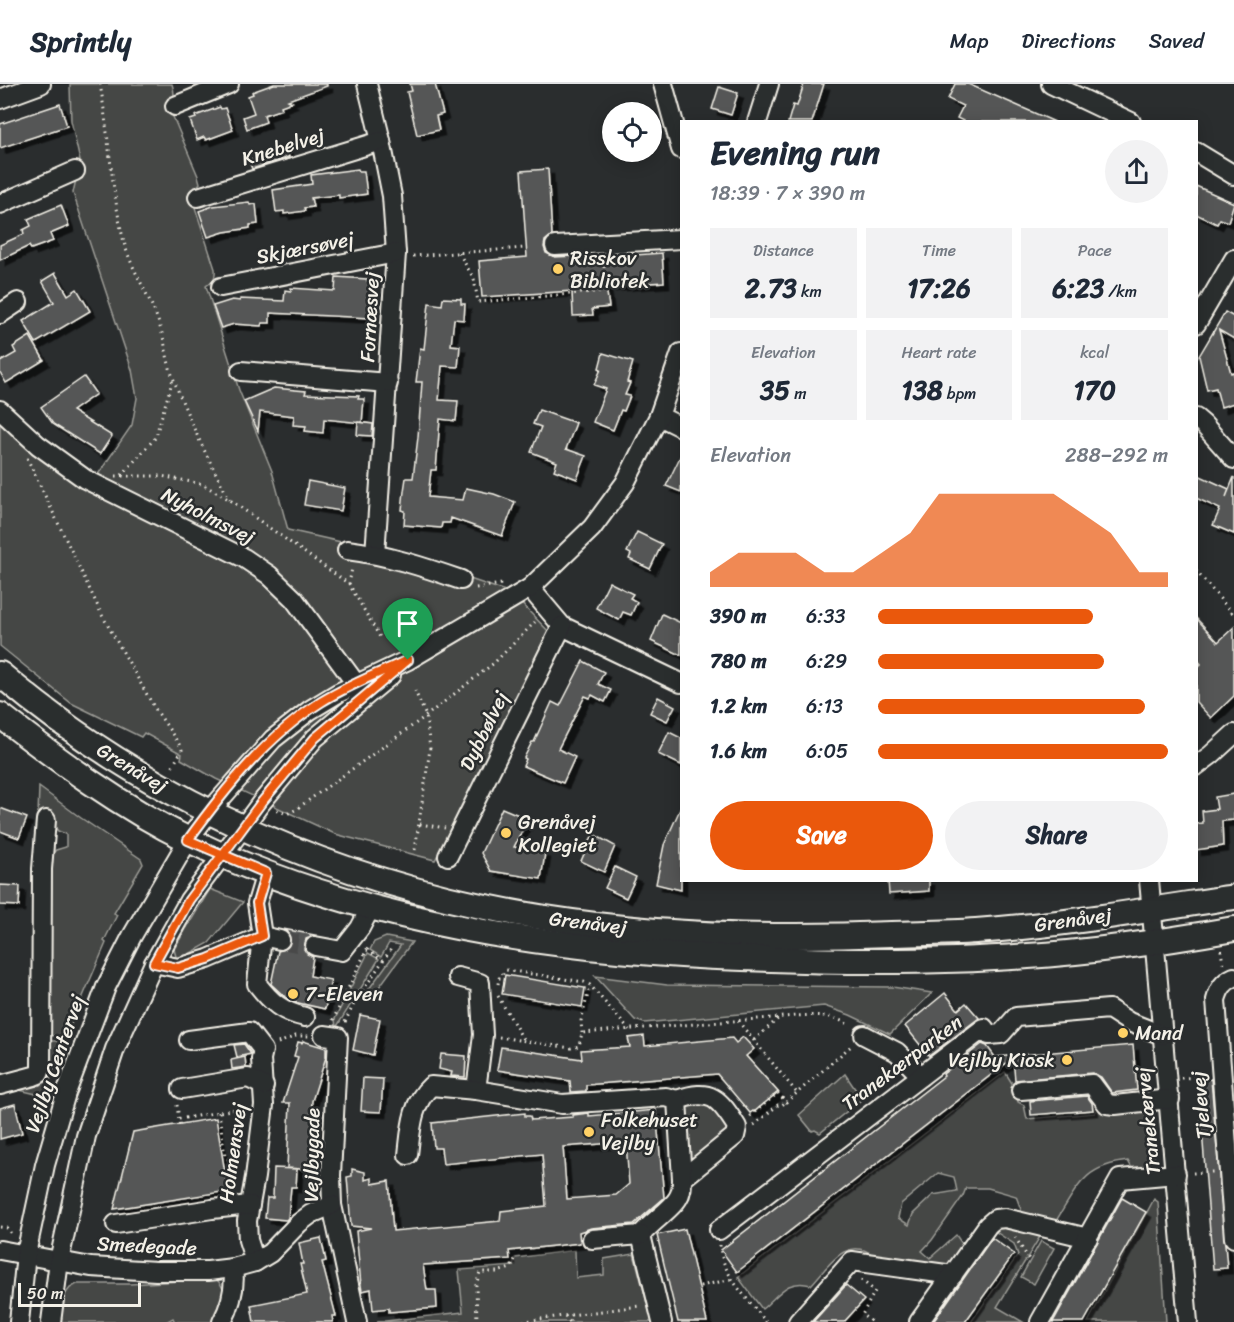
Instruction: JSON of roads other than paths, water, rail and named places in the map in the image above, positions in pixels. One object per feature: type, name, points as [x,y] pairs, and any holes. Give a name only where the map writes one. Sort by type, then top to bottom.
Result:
[{"type":"main road","name":"Grenåvej","points":[[0,674],[71,729],[161,786],[241,827],[376,878],[435,895],[546,918],[619,928],[710,934],[792,937],[871,935],[974,931],[1047,924],[1234,897]]},
{"type":"main road","name":"Grenåvej","points":[[0,715],[76,772],[118,800],[188,840],[221,855],[298,885],[371,907],[432,921],[544,941],[708,957],[804,960],[976,959],[1079,952],[1226,931]]},
{"type":"street","points":[[0,99],[41,84]]},
{"type":"street","points":[[175,106],[229,84]]},
{"type":"street","name":"Fornæsvej","points":[[367,84],[392,196],[396,255],[375,554]]},
{"type":"street","points":[[663,84],[680,145]]},
{"type":"street","points":[[758,120],[769,84]]},
{"type":"street","points":[[1051,84],[1127,120]]},
{"type":"street","name":"Knebelvej","points":[[198,197],[381,141]]},
{"type":"street","points":[[1198,153],[1234,175]]},
{"type":"street","points":[[0,204],[75,171]]},
{"type":"street","points":[[555,246],[680,239]]},
{"type":"street","name":"Skjærsøvej","points":[[221,287],[396,255]]},
{"type":"street","points":[[1198,321],[1234,259]]},
{"type":"street","points":[[0,314],[18,302]]},
{"type":"street","points":[[51,1322],[59,1261],[86,1136],[115,1049],[154,963],[189,900],[241,827],[315,738],[361,690],[524,592],[592,528],[625,483],[659,416],[680,356]]},
{"type":"street","points":[[241,371],[388,383]]},
{"type":"street","name":"Nyholmsvej","points":[[0,410],[38,446],[85,479],[244,558],[270,575],[294,599],[361,690]]},
{"type":"street","points":[[659,416],[680,426]]},
{"type":"street","points":[[1198,420],[1234,459]]},
{"type":"street","points":[[347,550],[375,554],[461,580]]},
{"type":"street","points":[[524,592],[547,610],[562,626],[680,683]]},
{"type":"street","name":"Dybbølvej","points":[[448,856],[562,626]]},
{"type":"street","name":"Vejlby Centervej","points":[[19,1322],[26,1254],[45,1165],[66,1093],[106,987],[132,936],[188,840],[209,812],[273,739],[321,702],[361,690]]},
{"type":"street","points":[[1198,765],[1234,734]]},
{"type":"street","points":[[0,1085],[34,1076],[39,1074],[40,1069],[42,869],[46,820]]},
{"type":"street","points":[[266,873],[257,903],[262,936],[257,984],[271,1002],[280,1009],[305,1017]]},
{"type":"street","name":"Tranekærvej","points":[[1149,882],[1188,1322]]},
{"type":"street","points":[[315,946],[342,951],[360,928],[371,907]]},
{"type":"street","points":[[154,963],[178,968],[208,959],[262,936],[280,940]]},
{"type":"street","points":[[458,976],[480,983],[483,1035],[476,1090]]},
{"type":"street","name":"Tjelevej","points":[[1230,978],[1219,990],[1216,1000],[1234,1238]]},
{"type":"street","name":"Tranekærparken","points":[[719,1230],[984,1028],[989,1035],[1001,1034],[1016,1017],[1109,1009],[1129,1022],[1162,1035]]},
{"type":"street","name":"Holmensvej","points":[[189,1040],[249,1032],[263,1050],[261,1059],[264,1105],[255,1177],[246,1221],[248,1240],[255,1262]]},
{"type":"street","points":[[864,1035],[897,1052],[921,1076]]},
{"type":"street","name":"Vejlbygade","points":[[332,1036],[332,1205],[357,1322]]},
{"type":"street","points":[[182,1089],[248,1078],[264,1086]]},
{"type":"street","points":[[1022,1090],[1092,1084],[1107,1104],[1170,1099]]},
{"type":"street","points":[[408,1155],[414,1110],[421,1095],[431,1086],[476,1090],[562,1104],[656,1098],[677,1100],[694,1094],[709,1095],[719,1103],[737,1127],[735,1136],[682,1179]]},
{"type":"street","points":[[592,1239],[641,1235],[650,1223],[678,1199],[682,1179],[677,1100]]},
{"type":"street","points":[[1040,1322],[1120,1179],[1176,1174]]},
{"type":"street","points":[[116,1224],[250,1205]]},
{"type":"street","name":"Smedegade","points":[[0,1250],[92,1267],[156,1271],[207,1271],[233,1268],[255,1262],[270,1253],[299,1223],[311,1214],[332,1205]]},
{"type":"street","points":[[919,1322],[983,1232],[995,1219],[1005,1218],[1088,1238]]},
{"type":"street","points":[[641,1235],[662,1322]]},
{"type":"street","points":[[798,1322],[852,1261],[953,1275]]},
{"type":"street","points":[[222,1322],[230,1308],[235,1282],[233,1268]]},
{"type":"tunnel","points":[[280,940],[315,946]]},
{"type":"place","name":"Risskov Bibliotek","points":[[558,269]]},
{"type":"place","name":"Grenåvej Kollegiet","points":[[506,833]]},
{"type":"place","name":"7-Eleven","points":[[293,994]]},
{"type":"place","name":"Mand","points":[[1123,1033]]},
{"type":"place","name":"Vejlby Kiosk","points":[[1067,1060]]},
{"type":"place","name":"Folkehuset Vejlby","points":[[589,1132]]}]
